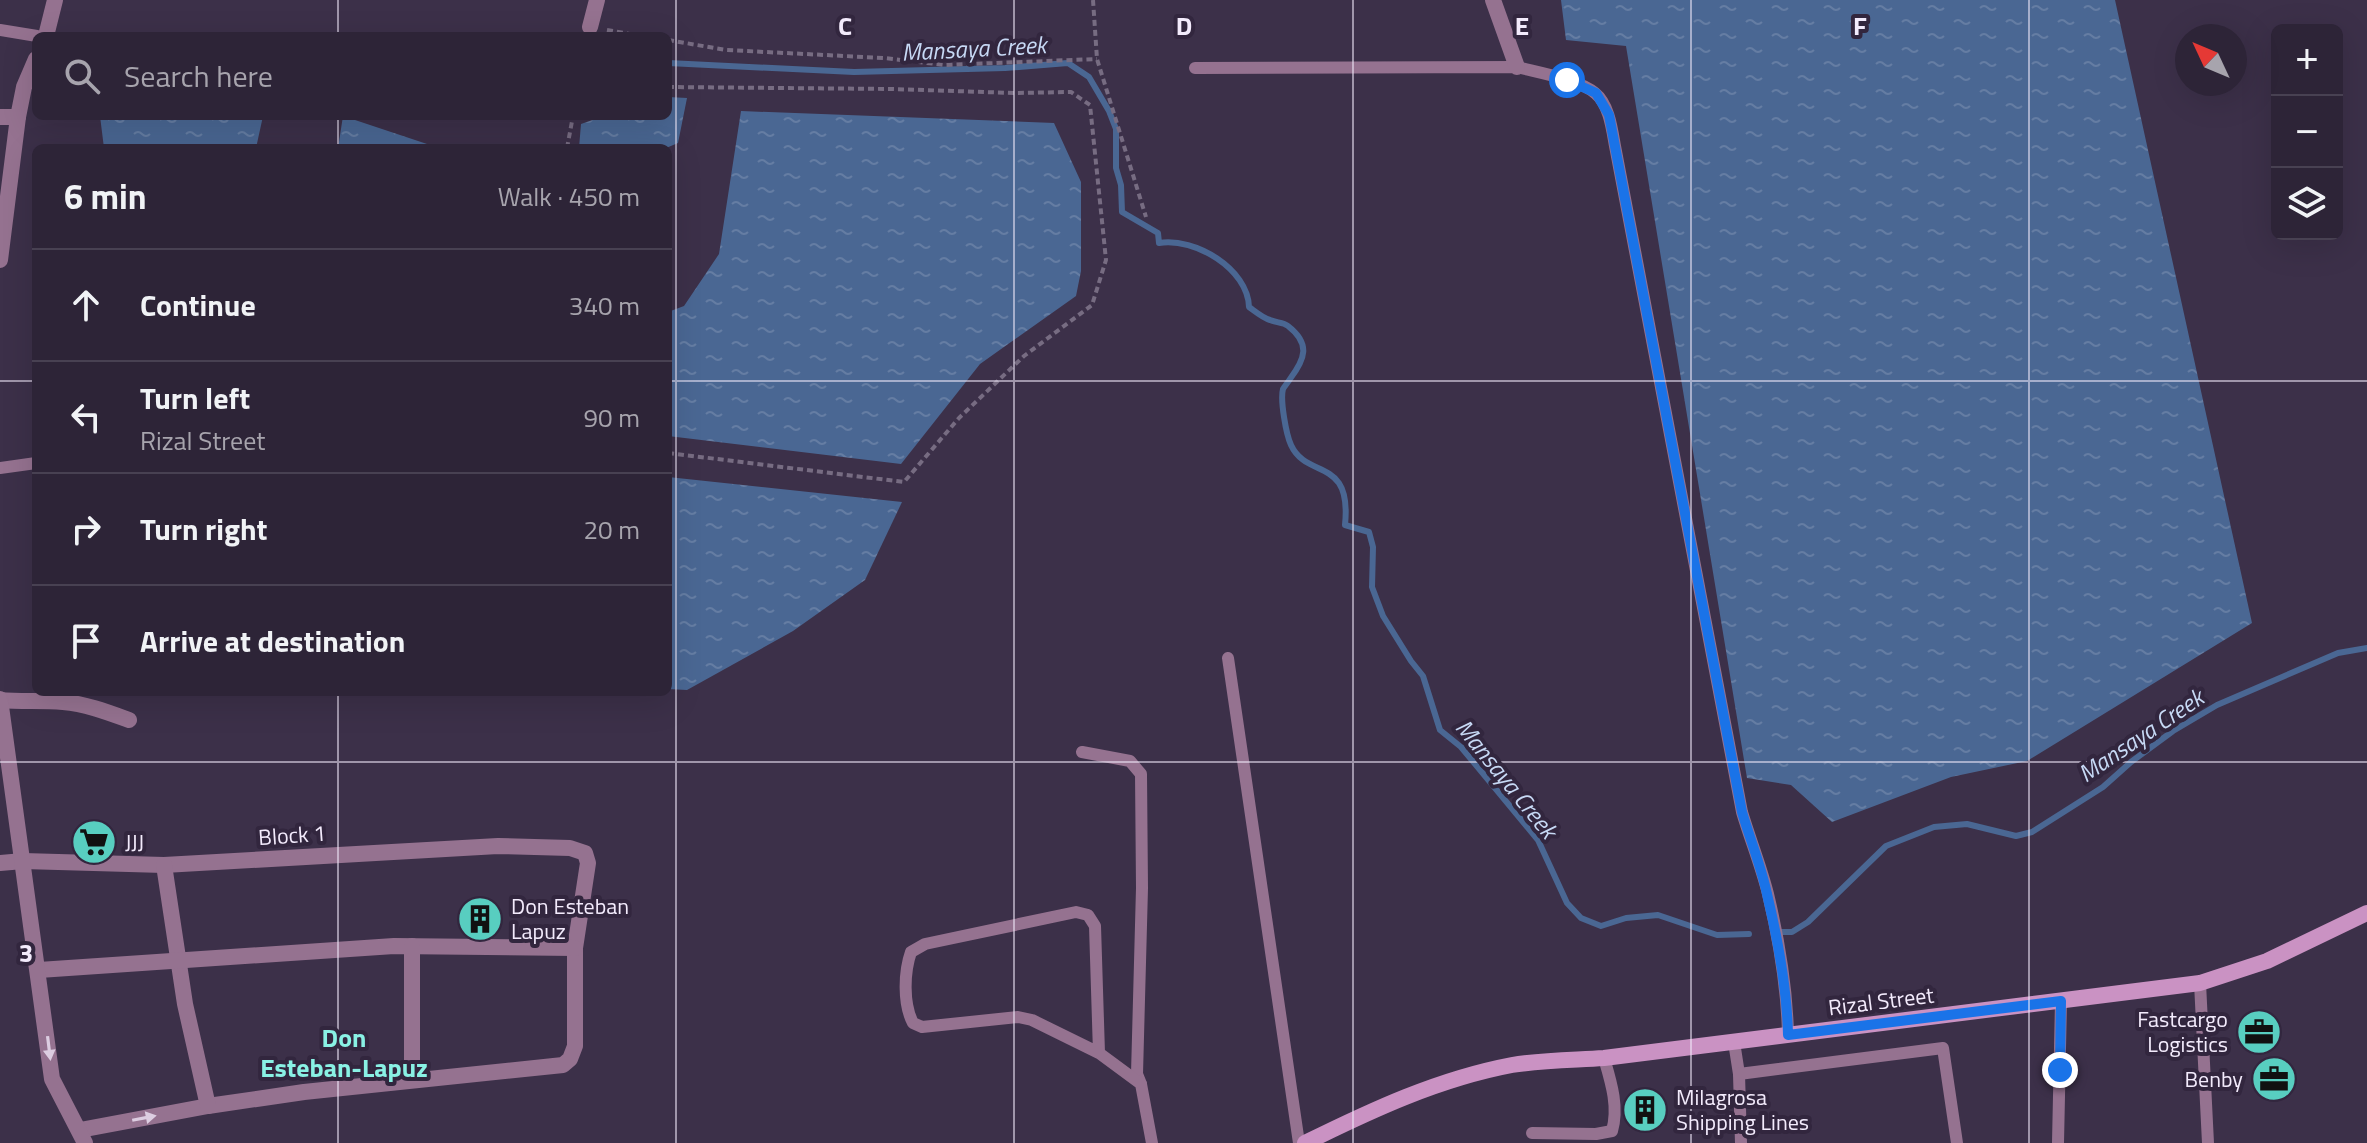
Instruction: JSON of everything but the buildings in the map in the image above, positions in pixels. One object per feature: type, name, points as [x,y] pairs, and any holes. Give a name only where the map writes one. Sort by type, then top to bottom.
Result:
[{"type":"main road","name":"Rizal Street","points":[[1305,1143],[1401,1097],[1455,1078],[1515,1065],[1604,1058],[2200,983],[2267,961],[2367,913]]},
{"type":"street","points":[[47,32],[55,0]]},
{"type":"street","points":[[590,27],[597,0]]},
{"type":"street","points":[[1493,0],[1517,67]]},
{"type":"street","points":[[0,260],[18,117],[24,87],[32,68]]},
{"type":"street","points":[[0,117],[18,117]]},
{"type":"street","points":[[39,970],[412,946],[575,948],[575,1046],[570,1059],[563,1065],[412,1080],[208,1106],[82,1136],[52,1079],[0,699],[90,706],[129,720]]},
{"type":"street","name":"Block 1","points":[[0,863],[164,865],[498,846],[570,848],[585,853],[588,863],[575,948]]},
{"type":"street","points":[[164,865],[177,960],[208,1106]]},
{"type":"street","points":[[412,946],[412,1080]]},
{"type":"lane","points":[[0,30],[32,35]]},
{"type":"lane","points":[[1195,68],[1517,67],[1567,80],[1596,93],[1609,115],[1742,812],[1775,929],[1787,1003],[1788,1035]]},
{"type":"lane","points":[[0,468],[32,464]]},
{"type":"lane","points":[[1228,658],[1299,1143]]},
{"type":"lane","points":[[1082,752],[1130,761],[1141,774],[1142,888],[1137,1074],[1152,1143]]},
{"type":"lane","points":[[1099,1053],[1095,926],[1088,915],[1076,912],[925,944],[911,952],[907,965],[907,1013],[913,1023],[922,1027],[1018,1017],[1032,1020],[1099,1053],[1141,1084]]},
{"type":"lane","points":[[2200,983],[2208,1143]]},
{"type":"lane","points":[[2058,1143],[2061,1001]]},
{"type":"lane","points":[[1734,1042],[1739,1074],[1741,1143]]},
{"type":"lane","points":[[1739,1074],[1943,1048],[1957,1143]]},
{"type":"lane","points":[[1532,1133],[1596,1134],[1612,1131],[1615,1118],[1613,1096],[1604,1058]]},
{"type":"path","points":[[1093,0],[1097,59],[1146,217]]},
{"type":"path","points":[[590,27],[619,32]]},
{"type":"path","points":[[672,41],[726,50],[884,58],[945,65],[1097,59]]},
{"type":"path","points":[[672,87],[1071,92],[1090,105],[1106,260],[1092,305],[1024,356],[959,418],[904,482],[672,453]]},
{"type":"path","points":[[568,144],[572,120]]},
{"type":"water","points":[[1561,0],[2115,0],[2252,623],[2027,761],[1951,777],[1832,822],[1791,785],[1747,778],[1626,46],[1566,40]]},
{"type":"water","points":[[672,97],[687,98],[678,143],[672,146],[579,144],[581,124],[592,120],[672,120]]},
{"type":"water","points":[[741,111],[1054,123],[1081,182],[1081,271],[1076,296],[980,364],[901,464],[672,436],[672,310],[684,306],[719,254]]},
{"type":"water","points":[[100,120],[262,120],[257,144],[104,144]]},
{"type":"water","points":[[342,120],[355,120],[427,144],[339,144]]},
{"type":"water","points":[[672,477],[902,502],[865,580],[793,631],[687,690],[672,689]]},
{"type":"waterway","name":"Mansaya Creek","points":[[672,63],[854,72],[1068,63],[1089,77],[1116,129],[1116,168],[1121,185],[1122,212],[1158,233],[1159,243],[1188,245],[1217,258],[1240,280],[1249,307],[1265,318],[1286,325],[1300,339],[1302,358],[1282,394],[1291,445],[1298,456],[1327,472],[1342,488],[1345,525],[1369,532],[1373,547],[1372,587],[1383,616],[1423,676],[1440,730],[1461,747],[1538,840],[1567,903],[1581,918],[1601,926],[1626,918],[1658,915],[1717,935],[1749,934]]},
{"type":"waterway","name":"Mansaya Creek","points":[[1781,932],[1792,932],[1808,922],[1886,846],[1934,827],[1967,824],[2016,836],[2032,832],[2103,787],[2173,731],[2217,705],[2338,653],[2367,648]]},
{"type":"place","name":"JJJ","points":[[94,842]]},
{"type":"place","name":"Don Esteban Lapuz","points":[[480,919]]},
{"type":"place","name":"Fastcargo Logistics","points":[[2259,1032]]},
{"type":"place","name":"Benby","points":[[2274,1079]]},
{"type":"place","name":"Milagrosa Shipping Lines","points":[[1645,1110]]},
{"type":"district","name":"Don Esteban-Lapuz","points":[[344,1053]]},
{"type":"route","points":[[1567,80],[1596,93],[1609,115],[1742,812],[1775,929],[1787,1003],[1788,1035],[2061,1001],[2060,1070]]}]
